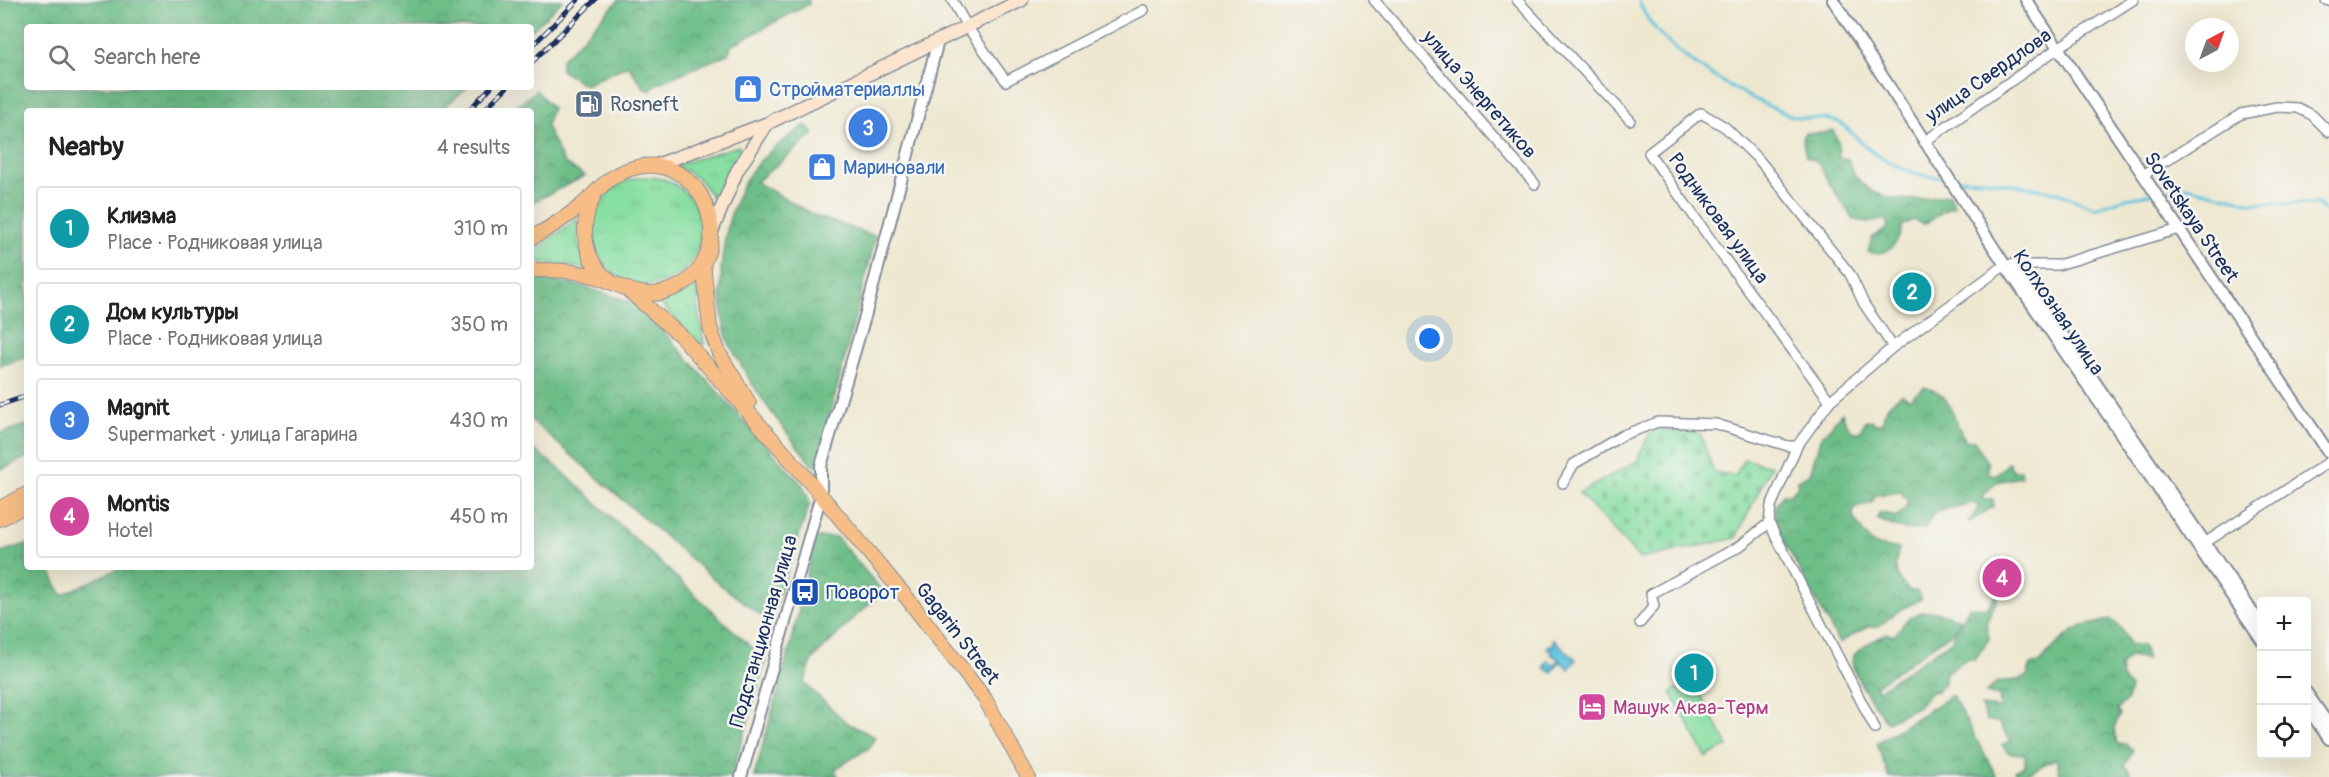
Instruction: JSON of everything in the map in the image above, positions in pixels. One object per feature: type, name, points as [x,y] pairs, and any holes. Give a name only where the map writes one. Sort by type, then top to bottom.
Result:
[{"type":"main road","points":[[654,166],[768,123],[1022,0]]},
{"type":"main road","points":[[712,231],[737,171],[768,123]]},
{"type":"main road","points":[[534,236],[569,214],[596,193],[608,180],[640,166],[654,166],[670,170],[684,177],[696,187],[705,200],[712,231],[711,242],[703,263],[693,276],[679,286],[663,292],[646,294],[623,289],[592,275],[534,270]]},
{"type":"main road","points":[[596,193],[588,207],[585,222],[586,244],[595,266],[605,277],[682,337],[773,439]]},
{"type":"main road","points":[[703,263],[710,328],[719,353],[773,439]]},
{"type":"main road","name":"Gagarin Street","points":[[773,439],[907,598],[978,690],[1028,777]]},
{"type":"main road","points":[[0,508],[24,496]]},
{"type":"main road","points":[[0,519],[24,507]]},
{"type":"street","points":[[952,0],[968,28],[1006,81],[1144,10]]},
{"type":"street","name":"улица Энергетиков","points":[[1374,0],[1535,184]]},
{"type":"street","points":[[1517,0],[1630,120]]},
{"type":"street","name":"Колхозная улица","points":[[1833,0],[1924,142],[2201,545],[2257,632]]},
{"type":"street","name":"Sovetskaya Street","points":[[2026,0],[2329,453]]},
{"type":"street","name":"улица Свердлова","points":[[1924,142],[2058,48],[2133,0]]},
{"type":"street","name":"Подстанционная улица","points":[[741,777],[821,495],[821,466],[866,312],[938,41]]},
{"type":"street","points":[[2143,175],[2241,114],[2277,107],[2298,108],[2312,115],[2329,132]]},
{"type":"street","name":"Родниковая улица","points":[[1830,401],[1649,153],[1701,113],[1725,127],[1760,161],[1850,274],[1864,304],[1893,347]]},
{"type":"street","points":[[1875,728],[1769,523],[1771,506],[1797,446],[1830,401],[1893,347],[2008,265],[2058,265],[2179,229]]},
{"type":"street","points":[[1563,483],[1574,464],[1623,435],[1658,422],[1716,424],[1788,446],[1797,446]]},
{"type":"street","points":[[2201,545],[2329,462]]},
{"type":"street","points":[[1640,623],[1654,606],[1651,594],[1740,546],[1769,523]]},
{"type":"street","name":"Колхозная улица","points":[[2201,545],[2257,619]]},
{"type":"street","points":[[2311,698],[2329,724]]},
{"type":"street","points":[[2311,712],[2329,739]]},
{"type":"green space","points":[[0,0],[563,0],[534,28],[534,24],[24,24],[24,90],[464,90],[443,108],[24,108],[24,358],[0,366]]},
{"type":"green space","points":[[619,0],[809,0],[809,4],[732,45],[728,54],[656,84],[650,91],[644,88],[628,65],[585,85],[561,70],[561,60]]},
{"type":"green space","points":[[536,90],[552,108],[546,126],[564,163],[585,176],[534,202],[534,108],[515,108]]},
{"type":"green space","points":[[805,125],[814,134],[756,182],[815,216],[876,236],[817,466],[812,465],[792,440],[747,375],[728,341],[721,297],[721,272],[729,223],[746,179],[764,157]]},
{"type":"green space","points":[[1833,130],[1839,144],[1839,158],[1848,159],[1855,175],[1875,193],[1912,200],[1950,194],[1954,206],[1924,224],[1912,220],[1902,226],[1895,244],[1886,251],[1868,252],[1872,238],[1888,228],[1886,219],[1868,223],[1853,219],[1818,162],[1806,156],[1802,138],[1805,133],[1824,133]]},
{"type":"green space","points":[[738,146],[741,150],[714,199],[699,179],[676,165]]},
{"type":"green space","points":[[647,177],[668,181],[685,193],[697,210],[701,231],[697,252],[685,269],[668,281],[647,285],[626,281],[609,269],[597,252],[593,231],[597,210],[609,193],[626,181]]},
{"type":"green space","points":[[577,219],[578,243],[588,269],[534,261],[534,251]]},
{"type":"green space","points":[[534,280],[582,286],[633,303],[662,330],[803,486],[810,503],[770,622],[723,587],[534,423]]},
{"type":"green space","points":[[698,284],[699,317],[704,343],[702,345],[659,302],[680,295]]},
{"type":"green space","points":[[1924,387],[1936,391],[1947,402],[1966,441],[1974,440],[1988,464],[1988,474],[1995,475],[2009,463],[2013,471],[2020,470],[2021,477],[1996,482],[1980,499],[1993,500],[1994,506],[1968,523],[1980,506],[1971,503],[1936,512],[1924,529],[1900,528],[1877,519],[1879,514],[1885,513],[1894,517],[1903,512],[1908,501],[1901,492],[1876,495],[1871,503],[1854,508],[1853,517],[1871,542],[1882,547],[1899,548],[1896,561],[1898,577],[1910,591],[1917,591],[1921,599],[1900,610],[1878,627],[1867,627],[1839,643],[1775,525],[1775,507],[1783,494],[1790,494],[1798,486],[1797,480],[1810,474],[1820,439],[1842,413],[1853,432],[1860,432],[1864,422],[1872,420],[1875,424],[1883,422],[1886,409],[1902,394],[1909,399]]},
{"type":"green space","points":[[24,426],[24,458],[0,470],[0,433]]},
{"type":"green space","points":[[1652,429],[1700,433],[1714,472],[1735,476],[1744,459],[1771,466],[1736,538],[1640,559],[1579,493],[1636,462]]},
{"type":"green space","points":[[534,450],[560,469],[766,661],[731,777],[0,777],[0,552],[24,545],[24,570],[50,570],[62,595],[116,570],[534,570]]},
{"type":"green space","points":[[836,537],[883,592],[813,659],[804,683],[847,723],[875,737],[869,748],[835,769],[838,777],[754,777],[792,640],[815,538]]},
{"type":"green space","points":[[1996,594],[1997,600],[1986,622],[1989,639],[1975,659],[1968,658],[1946,672],[1944,683],[1937,691],[1931,692],[1917,707],[1887,722],[1859,680],[1852,663],[1856,653],[1888,633],[1895,635],[1905,622],[1919,613],[1939,613],[1961,619],[1953,632],[1875,686],[1878,690],[1951,641],[1969,607],[1987,608]]},
{"type":"green space","points":[[2110,619],[2121,628],[2130,645],[2143,646],[2147,660],[2129,657],[2120,666],[2122,678],[2130,688],[2127,700],[2117,709],[2120,715],[2114,728],[2117,744],[2126,744],[2133,750],[2124,766],[2129,770],[2131,777],[2061,777],[2056,758],[2021,777],[2015,771],[2025,766],[2025,754],[2009,753],[2002,745],[2011,741],[1998,722],[1986,720],[1981,706],[2001,708],[1999,696],[1986,693],[1997,682],[2018,680],[2027,676],[2031,665],[2041,662],[2055,646],[2075,630]]},
{"type":"green space","points":[[1693,680],[1728,746],[1706,757],[1671,692]]},
{"type":"green space","points":[[1952,695],[1997,777],[1889,777],[1877,743]]},
{"type":"water","points":[[1553,639],[1576,659],[1569,669],[1560,661],[1552,673],[1544,667],[1548,660],[1554,665],[1559,660],[1551,654],[1552,650],[1547,649],[1549,645],[1553,645]]},
{"type":"waterway","points":[[1639,0],[1648,19],[1662,37],[1682,54],[1728,85],[1792,116],[1838,122],[1873,153],[1892,164],[1923,175],[1944,178]]},
{"type":"waterway","points":[[1954,179],[1986,180],[2056,192],[2095,208],[2126,198],[2151,194]]},
{"type":"waterway","points":[[2158,193],[2187,187],[2252,203],[2318,204],[2329,215]]},
{"type":"railway","points":[[534,44],[578,0]]},
{"type":"railway","points":[[534,60],[595,0]]},
{"type":"railway","points":[[471,108],[488,90]]},
{"type":"railway","points":[[486,108],[504,90]]},
{"type":"railway","points":[[0,405],[24,397]]},
{"type":"place","name":"Стройматериаллы","points":[[748,89]]},
{"type":"place","name":"Rosneft","points":[[589,104]]},
{"type":"place","name":"Magnit","points":[[868,128]]},
{"type":"place","name":"Мариновали","points":[[822,167]]},
{"type":"place","name":"Дом культуры","points":[[1912,292]]},
{"type":"place","name":"Montis","points":[[2002,578]]},
{"type":"place","name":"Поворот","points":[[805,592]]},
{"type":"place","name":"Клизма","points":[[1694,673]]},
{"type":"place","name":"Машук Аква-Терм","points":[[1592,707]]}]
